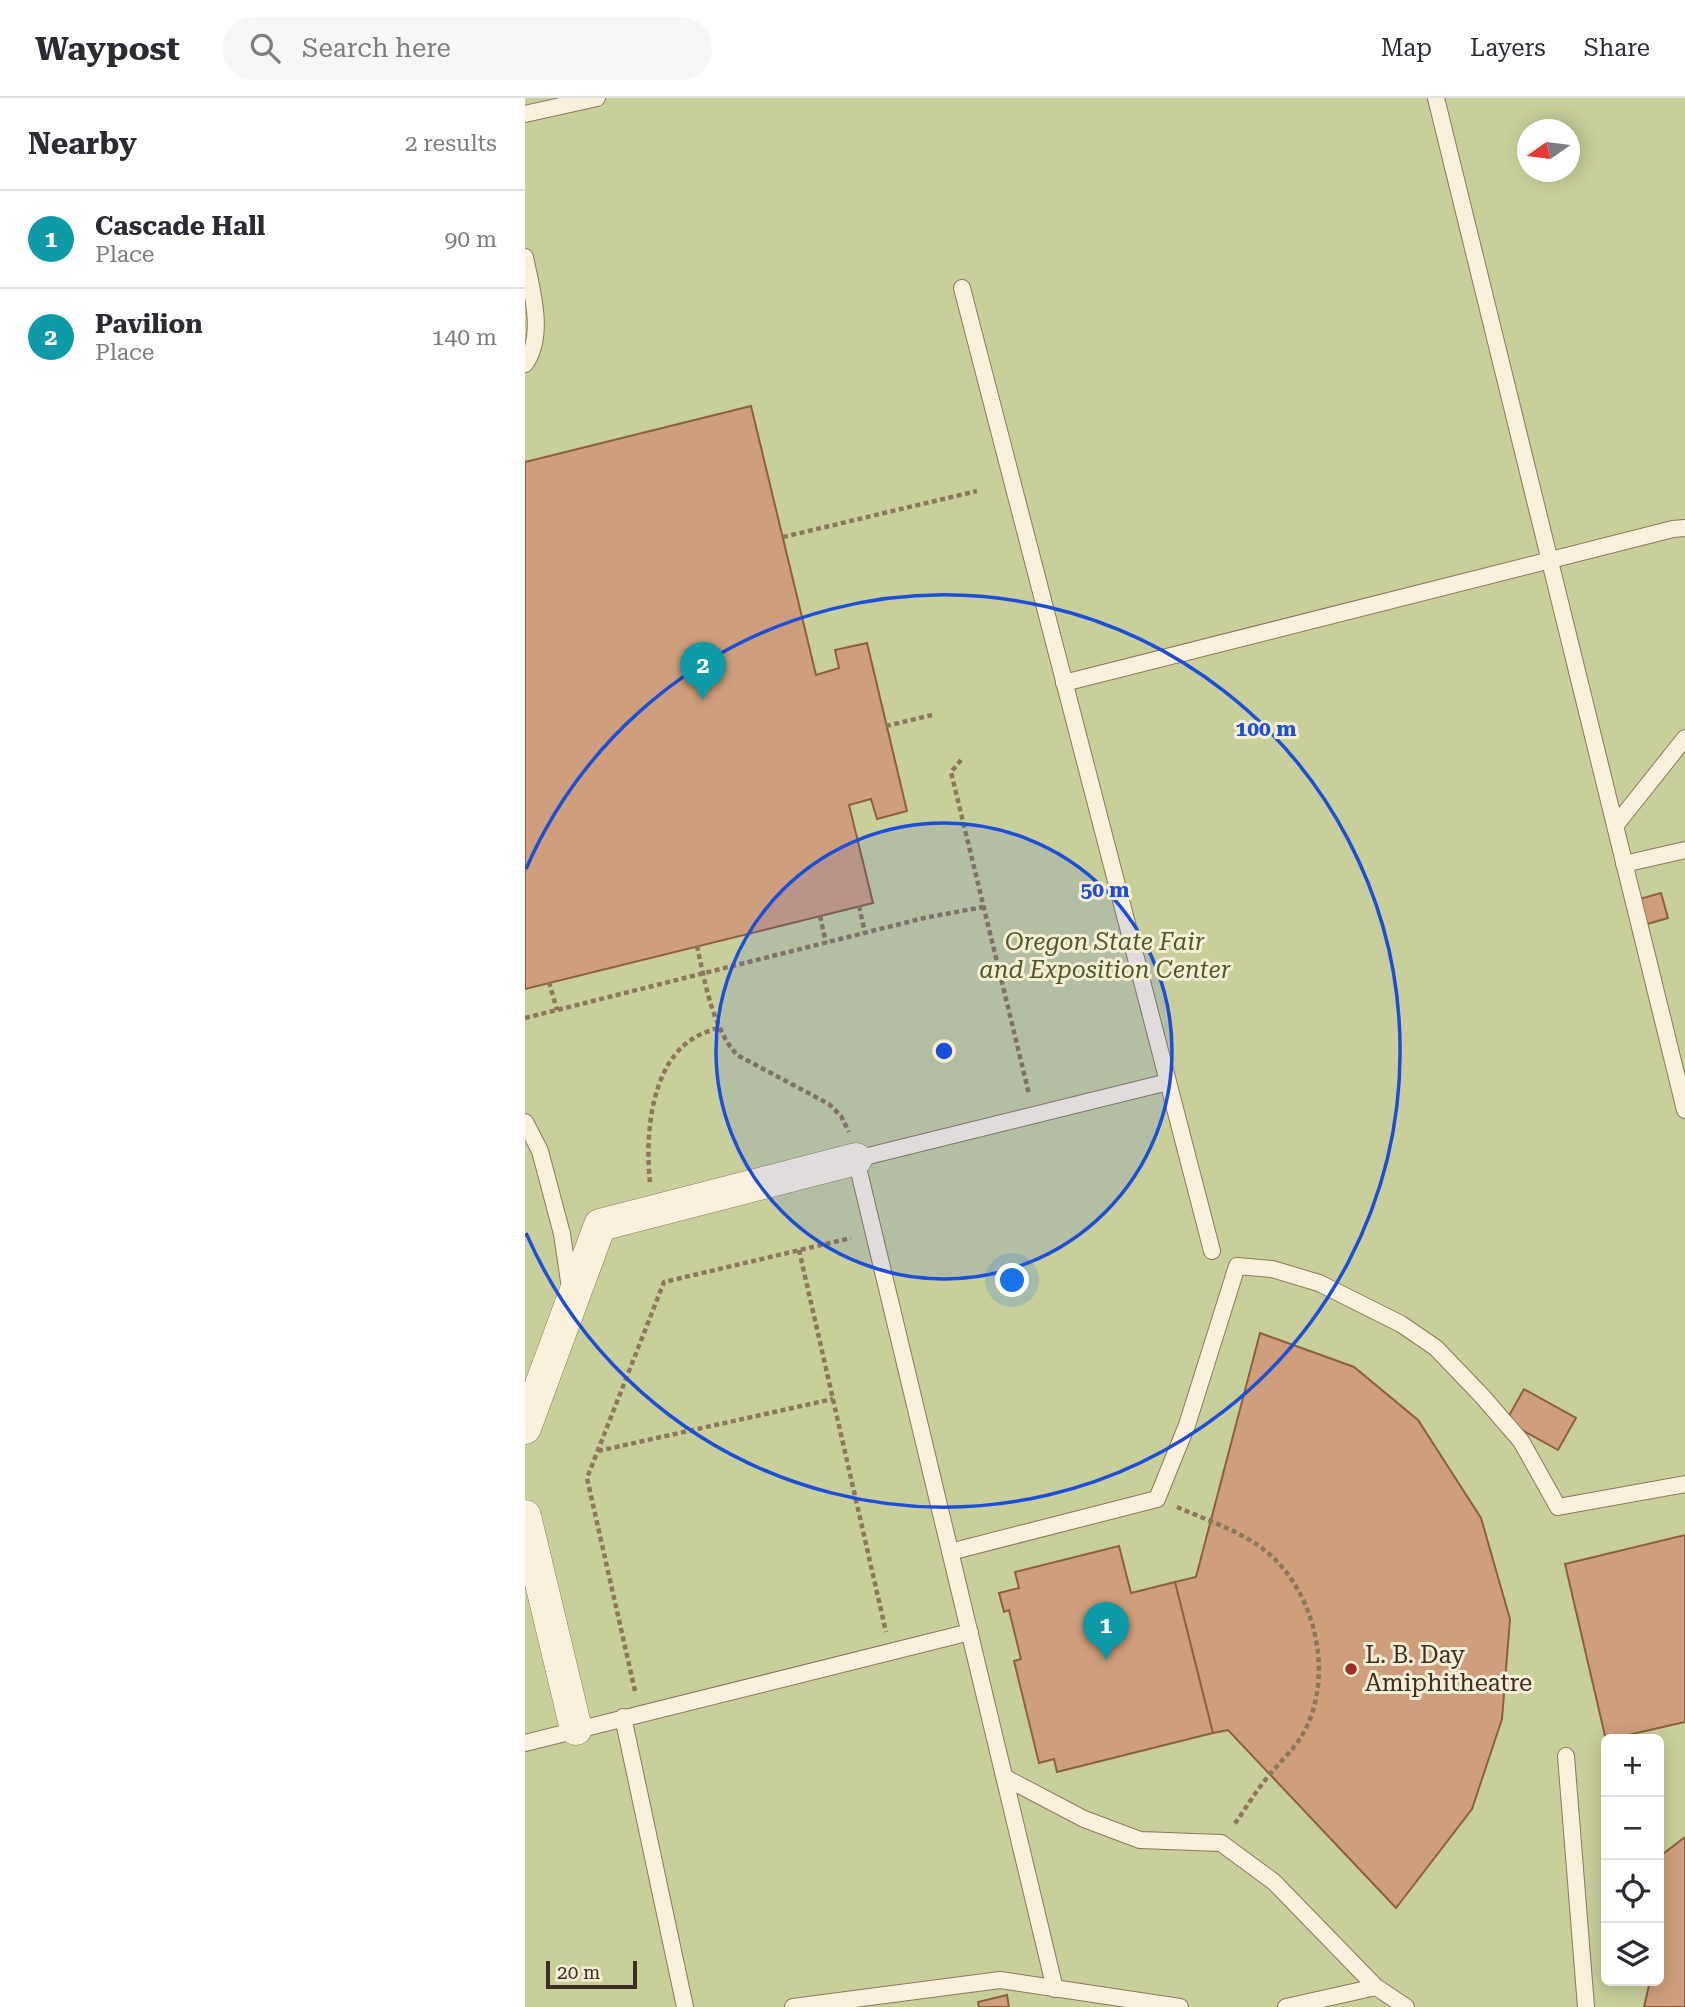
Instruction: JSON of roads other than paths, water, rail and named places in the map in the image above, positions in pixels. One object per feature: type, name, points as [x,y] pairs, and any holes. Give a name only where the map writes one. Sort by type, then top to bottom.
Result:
[{"type":"street","points":[[525,1429],[600,1225],[856,1159]]},
{"type":"street","points":[[525,1516],[576,1729]]},
{"type":"lane","points":[[525,114],[597,98]]},
{"type":"lane","points":[[1436,98],[1685,1111]]},
{"type":"lane","points":[[525,257],[537,315],[530,357],[525,364]]},
{"type":"lane","points":[[962,288],[1212,1251]]},
{"type":"lane","points":[[1064,683],[1549,559],[1685,528]]},
{"type":"lane","points":[[1615,826],[1685,738]]},
{"type":"lane","points":[[1624,864],[1685,850]]},
{"type":"lane","points":[[1055,1989],[856,1159],[1168,1082]]},
{"type":"lane","points":[[525,1122],[540,1151],[562,1234],[572,1301]]},
{"type":"lane","points":[[950,1552],[1157,1499],[1187,1425],[1237,1266],[1272,1269],[1319,1283],[1401,1324],[1436,1348],[1521,1441],[1558,1507],[1685,1485]]},
{"type":"lane","points":[[525,1743],[970,1632]]},
{"type":"lane","points":[[632,1715],[685,2007]]},
{"type":"lane","points":[[1566,1756],[1586,2007]]},
{"type":"lane","points":[[1005,1777],[1084,1819],[1140,1840],[1221,1843],[1274,1882],[1376,1987],[1406,2007]]},
{"type":"lane","points":[[793,2007],[1000,1980],[1180,2007]]},
{"type":"lane","points":[[1286,2007],[1376,1987]]},
{"type":"place","name":"Pavilion","points":[[703,700]]},
{"type":"place","name":"Cascade Hall","points":[[1106,1660]]},
{"type":"place","name":"L. B. Day Amiphitheatre","points":[[1351,1669]]},
{"type":"park label","name":"Oregon State Fair and Exposition Center","points":[[1105,956]]}]
